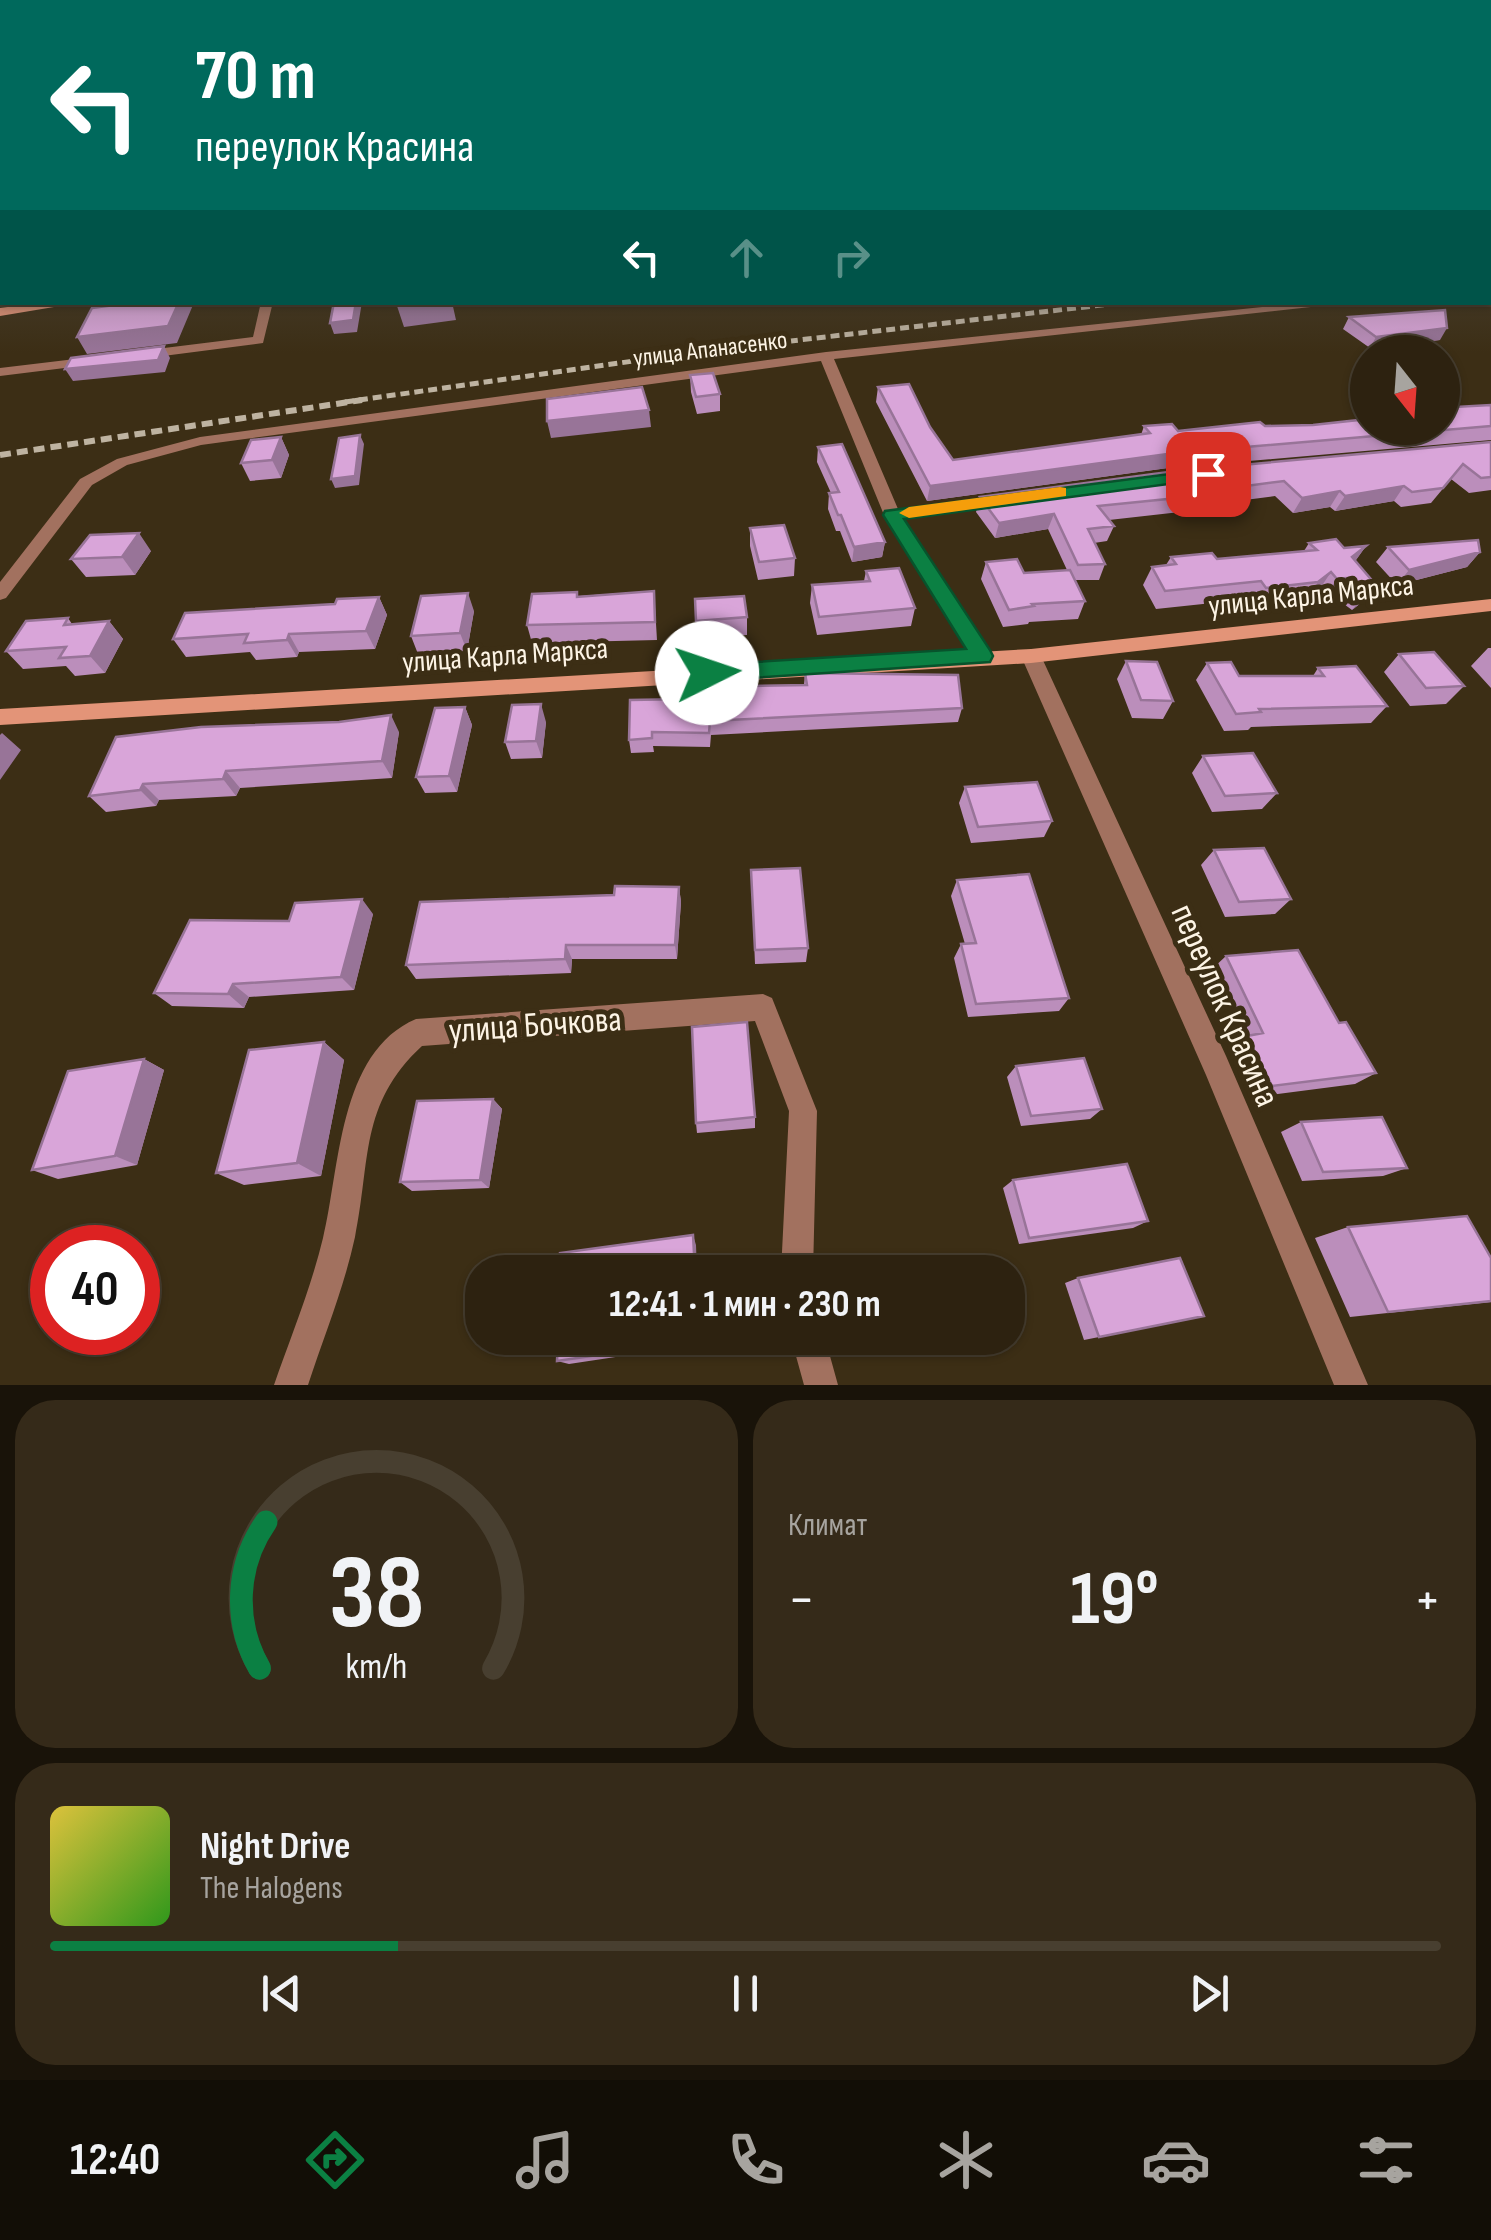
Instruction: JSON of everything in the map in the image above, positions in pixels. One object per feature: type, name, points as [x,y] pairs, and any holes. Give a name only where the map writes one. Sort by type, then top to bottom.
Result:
[{"type":"street","points":[[0,312],[55,305]]},
{"type":"street","points":[[122,357],[259,340],[267,305]]},
{"type":"street","name":"улица Апанасенко","points":[[0,594],[86,482],[122,462],[200,441],[826,356],[1321,305]]},
{"type":"street","points":[[826,356],[892,515],[982,656]]},
{"type":"street","points":[[0,372],[102,359]]},
{"type":"street","points":[[892,515],[1030,496]]},
{"type":"street","name":"улица Карла Маркса","points":[[0,717],[1031,656],[1491,606]]},
{"type":"street","name":"переулок Красина","points":[[1031,656],[1216,1066],[1351,1385]]},
{"type":"street","name":"улица Бочкова","points":[[291,1385],[339,1238],[362,1101],[390,1053],[416,1033],[763,1007],[802,1111],[798,1255]]},
{"type":"street","points":[[813,1355],[821,1385]]},
{"type":"building","points":[[178,305],[168,326],[77,337],[92,308]]},
{"type":"building","points":[[333,305],[356,305],[353,320],[330,323]]},
{"type":"building","points":[[1445,310],[1447,328],[1373,335],[1349,317]]},
{"type":"building","points":[[164,346],[158,360],[65,369],[71,358]]},
{"type":"building","points":[[713,373],[720,394],[696,397],[690,375]]},
{"type":"building","points":[[909,384],[930,427],[953,460],[1150,433],[1144,426],[1172,424],[1178,431],[1260,422],[1265,426],[1350,421],[1350,438],[1175,453],[930,486],[878,387]]},
{"type":"building","points":[[642,387],[649,410],[547,421],[547,399]]},
{"type":"building","points":[[1491,405],[1491,426],[1460,429],[1460,407]]},
{"type":"building","points":[[360,435],[355,476],[331,479],[339,438]]},
{"type":"building","points":[[281,437],[272,460],[241,463],[251,440]]},
{"type":"building","points":[[1491,442],[1491,477],[1481,478],[1463,464],[1443,488],[1412,492],[1404,486],[1345,496],[1340,491],[1302,498],[1284,481],[1193,493],[1197,496],[1098,506],[1114,526],[1088,529],[1105,564],[1078,565],[1054,514],[999,523],[980,497],[1176,471]]},
{"type":"building","points":[[842,444],[885,542],[854,547],[838,515],[829,493],[839,492],[818,447]]},
{"type":"building","points":[[784,525],[795,558],[759,562],[750,528]]},
{"type":"building","points":[[139,533],[122,557],[71,559],[90,535]]},
{"type":"building","points":[[1336,539],[1344,548],[1366,546],[1352,557],[1375,584],[1366,592],[1346,578],[1337,579],[1331,572],[1318,582],[1266,588],[1261,581],[1165,591],[1152,567],[1176,564],[1171,557],[1212,553],[1217,559],[1317,550],[1309,543]]},
{"type":"building","points":[[1478,540],[1480,552],[1409,570],[1388,547]]},
{"type":"building","points":[[1017,559],[1024,573],[1070,570],[1085,601],[1032,604],[1009,610],[986,562]]},
{"type":"building","points":[[899,568],[915,608],[819,617],[812,585],[870,581],[866,571]]},
{"type":"building","points":[[654,591],[655,622],[527,625],[532,594],[577,592],[577,597]]},
{"type":"building","points":[[468,593],[460,633],[411,636],[421,596]]},
{"type":"building","points":[[744,596],[747,617],[696,621],[695,599]]},
{"type":"building","points":[[379,597],[366,631],[289,634],[287,640],[244,643],[248,634],[173,639],[185,613],[335,604],[337,599]]},
{"type":"building","points":[[68,618],[64,625],[109,621],[90,656],[59,658],[66,647],[6,651],[26,621]]},
{"type":"building","points":[[1434,652],[1464,686],[1426,688],[1399,654]]},
{"type":"building","points":[[1126,661],[1157,662],[1173,701],[1141,700]]},
{"type":"building","points":[[1231,662],[1239,676],[1324,676],[1318,668],[1356,666],[1387,706],[1259,709],[1261,712],[1236,714],[1207,663]]},
{"type":"building","points":[[805,673],[958,675],[962,708],[710,721],[709,733],[652,732],[652,738],[629,740],[630,700],[745,698],[745,686],[807,685]]},
{"type":"building","points":[[541,704],[536,741],[505,742],[512,705]]},
{"type":"building","points":[[465,707],[449,776],[416,777],[435,708]]},
{"type":"building","points":[[391,715],[382,761],[226,771],[223,779],[143,784],[140,790],[89,796],[116,737],[201,727],[339,722]]},
{"type":"building","points":[[1253,753],[1277,793],[1225,796],[1203,756]]},
{"type":"building","points":[[1037,782],[1052,821],[978,827],[965,787]]},
{"type":"building","points":[[1264,848],[1291,899],[1239,902],[1214,850]]},
{"type":"building","points":[[800,868],[808,948],[755,950],[751,870]]},
{"type":"building","points":[[1029,874],[1069,998],[976,1004],[961,944],[976,943],[957,880]]},
{"type":"building","points":[[615,886],[679,887],[675,945],[566,945],[565,959],[406,965],[420,902],[614,895]]},
{"type":"building","points":[[362,899],[341,977],[233,984],[228,994],[154,993],[190,920],[289,921],[295,903]]},
{"type":"building","points":[[1298,950],[1339,1023],[1346,1022],[1376,1073],[1272,1086],[1247,1036],[1263,1033],[1226,956]]},
{"type":"building","points":[[747,1022],[755,1117],[696,1123],[692,1027]]},
{"type":"building","points":[[324,1042],[297,1163],[216,1173],[249,1050]]},
{"type":"building","points":[[1084,1058],[1102,1109],[1031,1116],[1016,1066]]},
{"type":"building","points":[[144,1059],[115,1156],[32,1170],[68,1071]]},
{"type":"building","points":[[493,1099],[480,1180],[400,1182],[417,1101]]},
{"type":"building","points":[[1382,1117],[1407,1168],[1323,1172],[1301,1122]]},
{"type":"building","points":[[1127,1164],[1148,1221],[1029,1238],[1013,1180]]},
{"type":"building","points":[[1467,1216],[1491,1258],[1491,1301],[1388,1312],[1348,1227]]},
{"type":"building","points":[[693,1235],[694,1255],[560,1253]]},
{"type":"building","points":[[1180,1258],[1204,1316],[1099,1337],[1078,1278]]},
{"type":"building","points":[[557,1355],[598,1355],[557,1361]]},
{"type":"railway","points":[[345,402],[704,351],[1102,305]]},
{"type":"railway","points":[[0,455],[362,400]]},
{"type":"slow traffic","points":[[909,513],[1060,492]]},
{"type":"route","points":[[707,673],[982,656],[892,515],[1208,474]]}]
